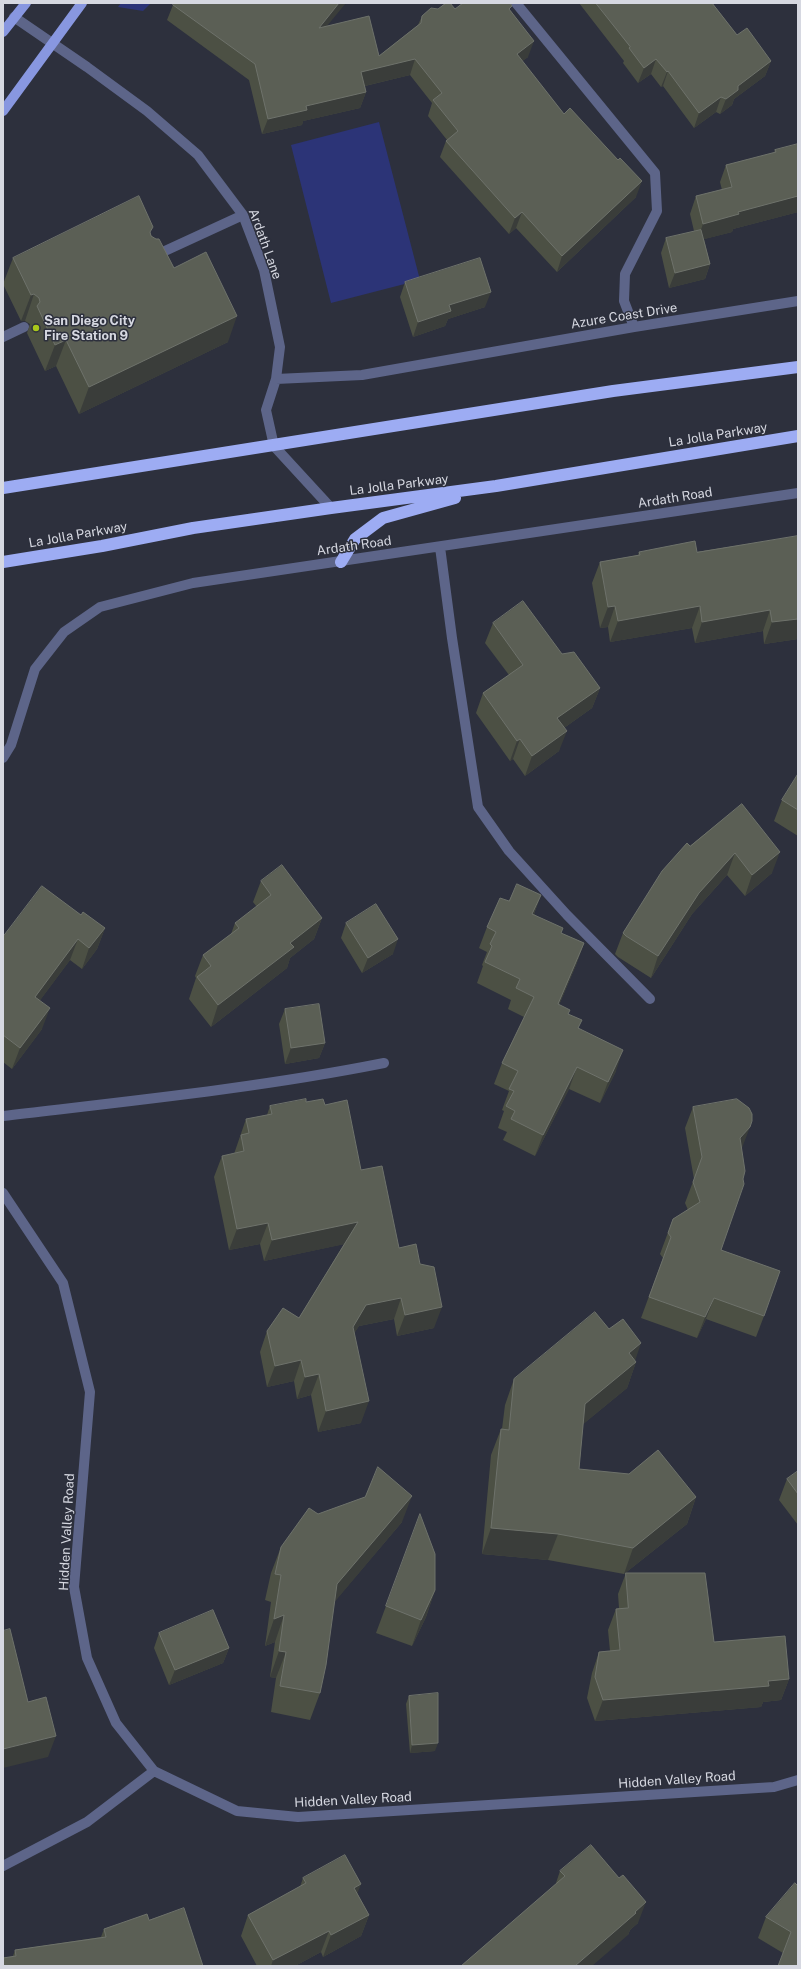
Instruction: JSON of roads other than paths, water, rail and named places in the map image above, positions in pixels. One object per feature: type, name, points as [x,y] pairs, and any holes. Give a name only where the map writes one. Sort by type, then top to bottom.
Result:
[{"type":"highway","points":[[3,488],[613,391],[798,367]]},
{"type":"highway","name":"La Jolla Parkway","points":[[3,562],[102,546],[194,528],[496,486],[798,436]]},
{"type":"highway","points":[[341,562],[356,539],[383,518],[496,486]]},
{"type":"main road","points":[[3,32],[26,3]]},
{"type":"main road","points":[[3,111],[82,3]]},
{"type":"street","points":[[516,3],[655,173],[657,211],[625,274],[624,301],[634,327]]},
{"type":"street","name":"Ardath Lane","points":[[14,17],[147,111],[198,155],[243,215],[264,270],[280,347],[276,380],[266,410],[274,446]]},
{"type":"street","points":[[147,259],[243,215]]},
{"type":"street","name":"Azure Coast Drive","points":[[276,380],[362,375],[634,327],[798,302]]},
{"type":"street","points":[[3,336],[24,327]]},
{"type":"street","points":[[274,446],[331,508]]},
{"type":"street","name":"Ardath Road","points":[[3,758],[11,746],[35,669],[64,632],[100,607],[193,583],[798,493]]},
{"type":"street","points":[[440,546],[452,638],[478,807],[509,851],[567,915],[650,999]]},
{"type":"street","points":[[3,1116],[211,1091],[321,1075],[384,1063]]},
{"type":"street","name":"Hidden Valley Road","points":[[3,1193],[63,1283],[90,1392],[74,1587],[87,1658],[116,1723],[154,1771],[236,1810],[298,1817],[774,1787],[798,1780]]},
{"type":"street","points":[[3,1866],[87,1822],[154,1771]]},
{"type":"place","name":"San Diego City Fire Station 9","points":[[36,328]]}]
